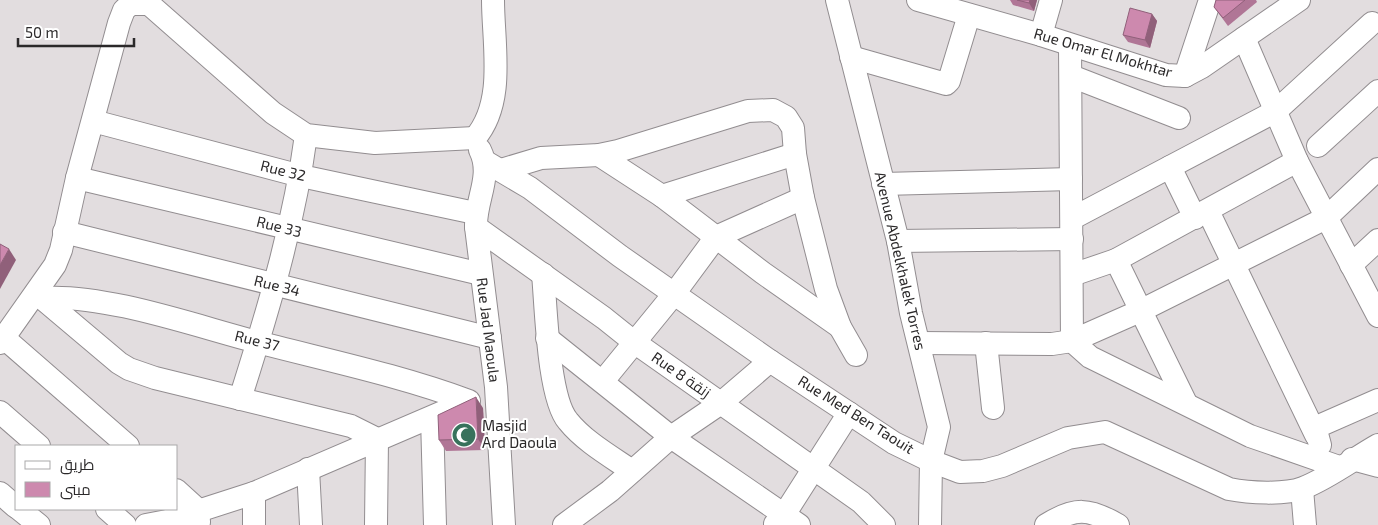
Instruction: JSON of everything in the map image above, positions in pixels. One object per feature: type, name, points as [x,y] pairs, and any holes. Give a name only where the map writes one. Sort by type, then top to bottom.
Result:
[{"type":"street","points":[[475,138],[485,122],[494,82],[493,0]]},
{"type":"street","name":"Avenue Abdelkhalek Torres","points":[[837,0],[898,241],[939,427],[931,460],[930,525]]},
{"type":"street","name":"Rue Omar El Mokhtar","points":[[918,0],[1041,35],[1166,75],[1185,76],[1298,0]]},
{"type":"street","points":[[1041,35],[1051,0]]},
{"type":"street","points":[[1185,76],[1210,0]]},
{"type":"street","points":[[127,445],[2,340],[39,296],[61,250],[77,178],[109,55],[124,10],[139,2],[150,4],[273,113],[306,135],[375,143],[475,138]]},
{"type":"street","points":[[851,57],[946,84],[949,81],[970,15]]},
{"type":"street","points":[[898,241],[1073,228],[1170,167],[1276,111],[1372,23]]},
{"type":"street","points":[[1244,38],[1298,162],[1378,316]]},
{"type":"street","points":[[1070,45],[1070,179],[1073,228],[1072,341],[1090,357],[1186,402],[1250,436],[1340,463],[1378,466]]},
{"type":"street","points":[[1071,76],[1179,118]]},
{"type":"street","points":[[1318,146],[1378,91]]},
{"type":"street","points":[[475,138],[494,166],[541,158],[599,155],[748,112],[773,110],[781,113],[792,124],[795,154],[804,198],[816,254],[830,304],[840,327],[856,355]]},
{"type":"street","name":"Rue 32","points":[[93,121],[476,220]]},
{"type":"street","points":[[240,399],[258,342],[288,229],[301,176],[306,135]]},
{"type":"street","points":[[662,196],[795,154]]},
{"type":"street","points":[[599,155],[662,196],[763,273],[840,327]]},
{"type":"street","points":[[1072,275],[1116,260],[1298,162]]},
{"type":"street","name":"Rue Jad Maoula","points":[[494,166],[484,181],[476,220],[496,387],[504,525]]},
{"type":"street","name":"Rue Med Ben Taouit","points":[[494,166],[530,188],[674,294],[770,361],[894,443],[960,472],[983,471],[1002,466],[1068,438],[1105,432],[1229,489],[1259,492],[1302,489],[1340,463],[1378,445]]},
{"type":"street","points":[[1170,167],[1234,264],[1316,435],[1340,463]]},
{"type":"street","points":[[919,343],[1052,344],[1072,341],[1140,311],[1326,218],[1378,169]]},
{"type":"street","name":"Rue 33","points":[[77,178],[481,274]]},
{"type":"street","points":[[883,184],[1070,179]]},
{"type":"street","points":[[603,381],[674,294],[716,237],[804,198]]},
{"type":"street","name":"Rue 8 زنقة","points":[[476,220],[543,274],[634,342],[861,502],[884,525]]},
{"type":"street","name":"Rue 34","points":[[64,232],[490,338]]},
{"type":"street","points":[[1351,265],[1378,240]]},
{"type":"street","points":[[1116,260],[1186,402]]},
{"type":"street","points":[[543,274],[547,338],[553,376],[563,415],[576,430],[632,471]]},
{"type":"street","points":[[39,296],[129,369],[351,426],[378,439]]},
{"type":"street","name":"Rue 37","points":[[39,296],[64,298],[122,308],[334,360],[426,385],[469,401]]},
{"type":"street","points":[[547,338],[671,436],[786,522],[814,468],[849,413]]},
{"type":"street","points":[[986,344],[993,408]]},
{"type":"street","points":[[564,525],[588,509],[671,436],[721,402],[770,361]]},
{"type":"street","points":[[146,525],[199,518],[308,469],[432,418],[496,387]]},
{"type":"street","points":[[1316,435],[1316,430],[1322,425],[1378,400]]},
{"type":"street","points":[[0,412],[38,445]]},
{"type":"street","points":[[432,418],[436,525]]},
{"type":"street","points":[[376,525],[378,439]]},
{"type":"street","points":[[308,469],[311,525]]},
{"type":"street","points":[[1302,489],[1305,525]]},
{"type":"street","points":[[178,492],[199,518]]},
{"type":"street","points":[[0,493],[15,506]]},
{"type":"street","points":[[254,493],[254,525]]},
{"type":"street","points":[[20,510],[39,525]]},
{"type":"street","points":[[108,510],[125,525]]},
{"type":"street","points":[[1046,525],[1063,514],[1078,511],[1094,513],[1118,525]]},
{"type":"building","points":[[1017,0],[1030,0],[1029,3]]},
{"type":"building","points":[[1216,0],[1245,0],[1223,18],[1214,7]]},
{"type":"building","points":[[1130,8],[1152,14],[1145,40],[1123,35]]},
{"type":"building","points":[[0,244],[9,249],[0,265]]},
{"type":"building","points":[[476,397],[478,439],[439,440],[438,415]]},
{"type":"place","name":"Masjid Ard Daoula","points":[[464,435]]}]
